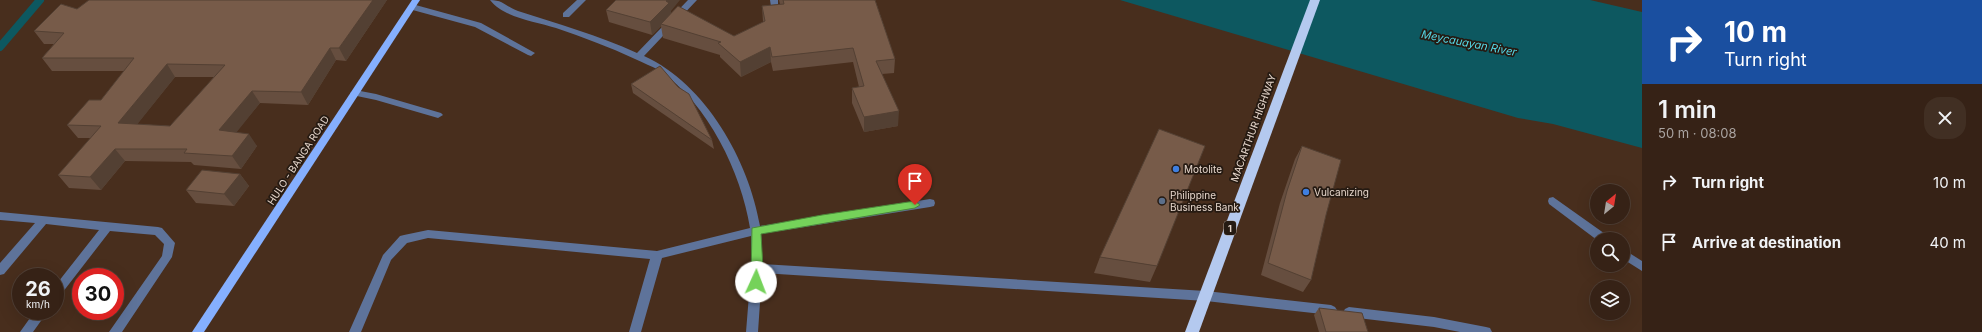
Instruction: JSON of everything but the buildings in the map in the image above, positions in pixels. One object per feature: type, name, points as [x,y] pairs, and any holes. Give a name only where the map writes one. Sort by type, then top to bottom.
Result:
[{"type":"highway","name":"MACARTHUR HIGHWAY","points":[[1192,332],[1268,123],[1315,0]]},
{"type":"main road","name":"HULO - BANGA ROAD","points":[[198,332],[414,3]]},
{"type":"street","points":[[494,0],[513,12],[574,30],[607,42],[664,70],[680,84],[715,126],[728,147],[740,173],[752,206],[756,231],[758,268],[752,332]]},
{"type":"street","points":[[566,16],[582,0]]},
{"type":"street","points":[[638,57],[693,0]]},
{"type":"street","points":[[774,0],[775,11]]},
{"type":"street","points":[[414,3],[478,24],[531,53]]},
{"type":"street","points":[[355,93],[376,97],[438,115]]},
{"type":"street","points":[[1553,201],[1595,232]]},
{"type":"street","points":[[355,332],[387,258],[404,239],[428,234],[657,255],[756,231],[930,202]]},
{"type":"street","points":[[0,216],[158,231],[170,243],[166,257],[115,332]]},
{"type":"street","points":[[0,272],[44,220]]},
{"type":"street","points":[[64,282],[106,226]]},
{"type":"street","points":[[635,332],[657,255]]},
{"type":"street","points":[[1630,258],[1642,267]]},
{"type":"street","points":[[758,268],[1206,296],[1434,322],[1486,332]]},
{"type":"street","points":[[26,332],[35,320]]},
{"type":"water","name":"Meycauayan River","points":[[1120,0],[1590,0],[1642,12],[1642,148],[1553,124],[1518,118]]},
{"type":"waterway","points":[[0,47],[40,0]]},
{"type":"place","name":"Motolite","points":[[1176,169]]},
{"type":"place","name":"Vulcanizing","points":[[1306,192]]},
{"type":"place","name":"Philippine Business Bank","points":[[1162,201]]},
{"type":"route","points":[[756,282],[758,268],[756,231],[915,205]]}]
